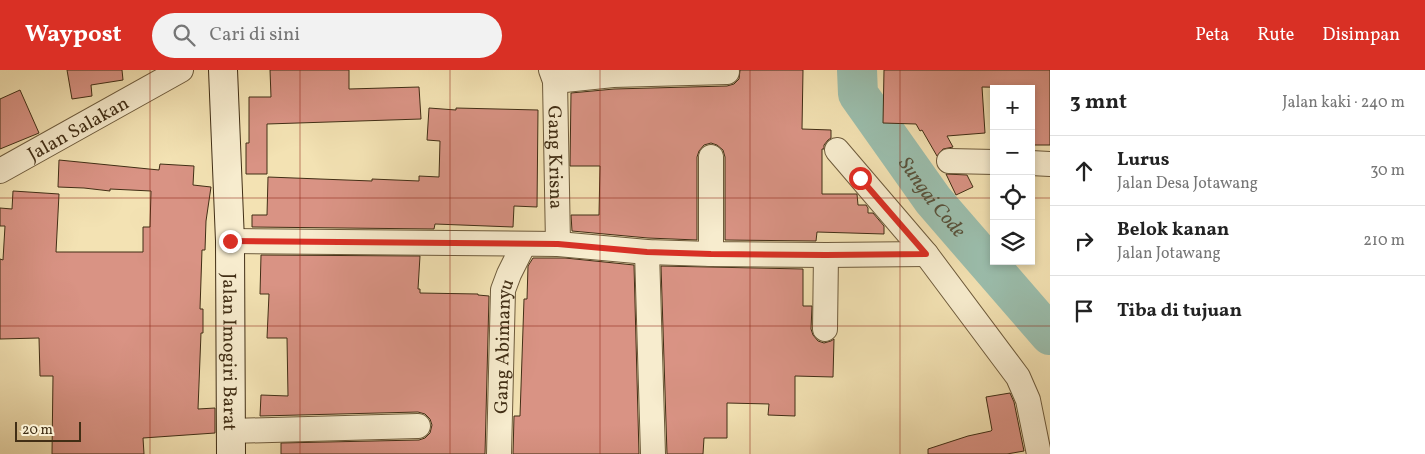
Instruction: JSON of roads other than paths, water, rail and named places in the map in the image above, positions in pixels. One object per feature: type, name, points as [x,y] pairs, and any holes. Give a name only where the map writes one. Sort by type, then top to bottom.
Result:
[{"type":"main road","name":"Jalan Imogiri Barat","points":[[223,70],[230,241],[231,442]]},
{"type":"street","name":"Jalan Salakan","points":[[0,171],[181,70]]},
{"type":"street","points":[[553,75],[613,72],[727,72]]},
{"type":"street","name":"Gang Krisna","points":[[553,75],[558,244]]},
{"type":"street","points":[[837,150],[926,254],[1018,376],[1028,400],[1038,454]]},
{"type":"street","points":[[711,158],[711,254]]},
{"type":"street","points":[[949,161],[990,162]]},
{"type":"street","points":[[1035,164],[1050,164]]},
{"type":"street","points":[[230,241],[558,244],[647,252],[711,254],[926,254]]},
{"type":"street","name":"Gang Abimanyu","points":[[499,454],[503,290],[524,244]]},
{"type":"street","points":[[647,252],[653,454]]},
{"type":"street","points":[[825,329],[826,255]]},
{"type":"street","points":[[231,442],[418,426]]},
{"type":"waterway","name":"Sungai Code","points":[[857,70],[858,94],[933,200],[1050,335]]}]
